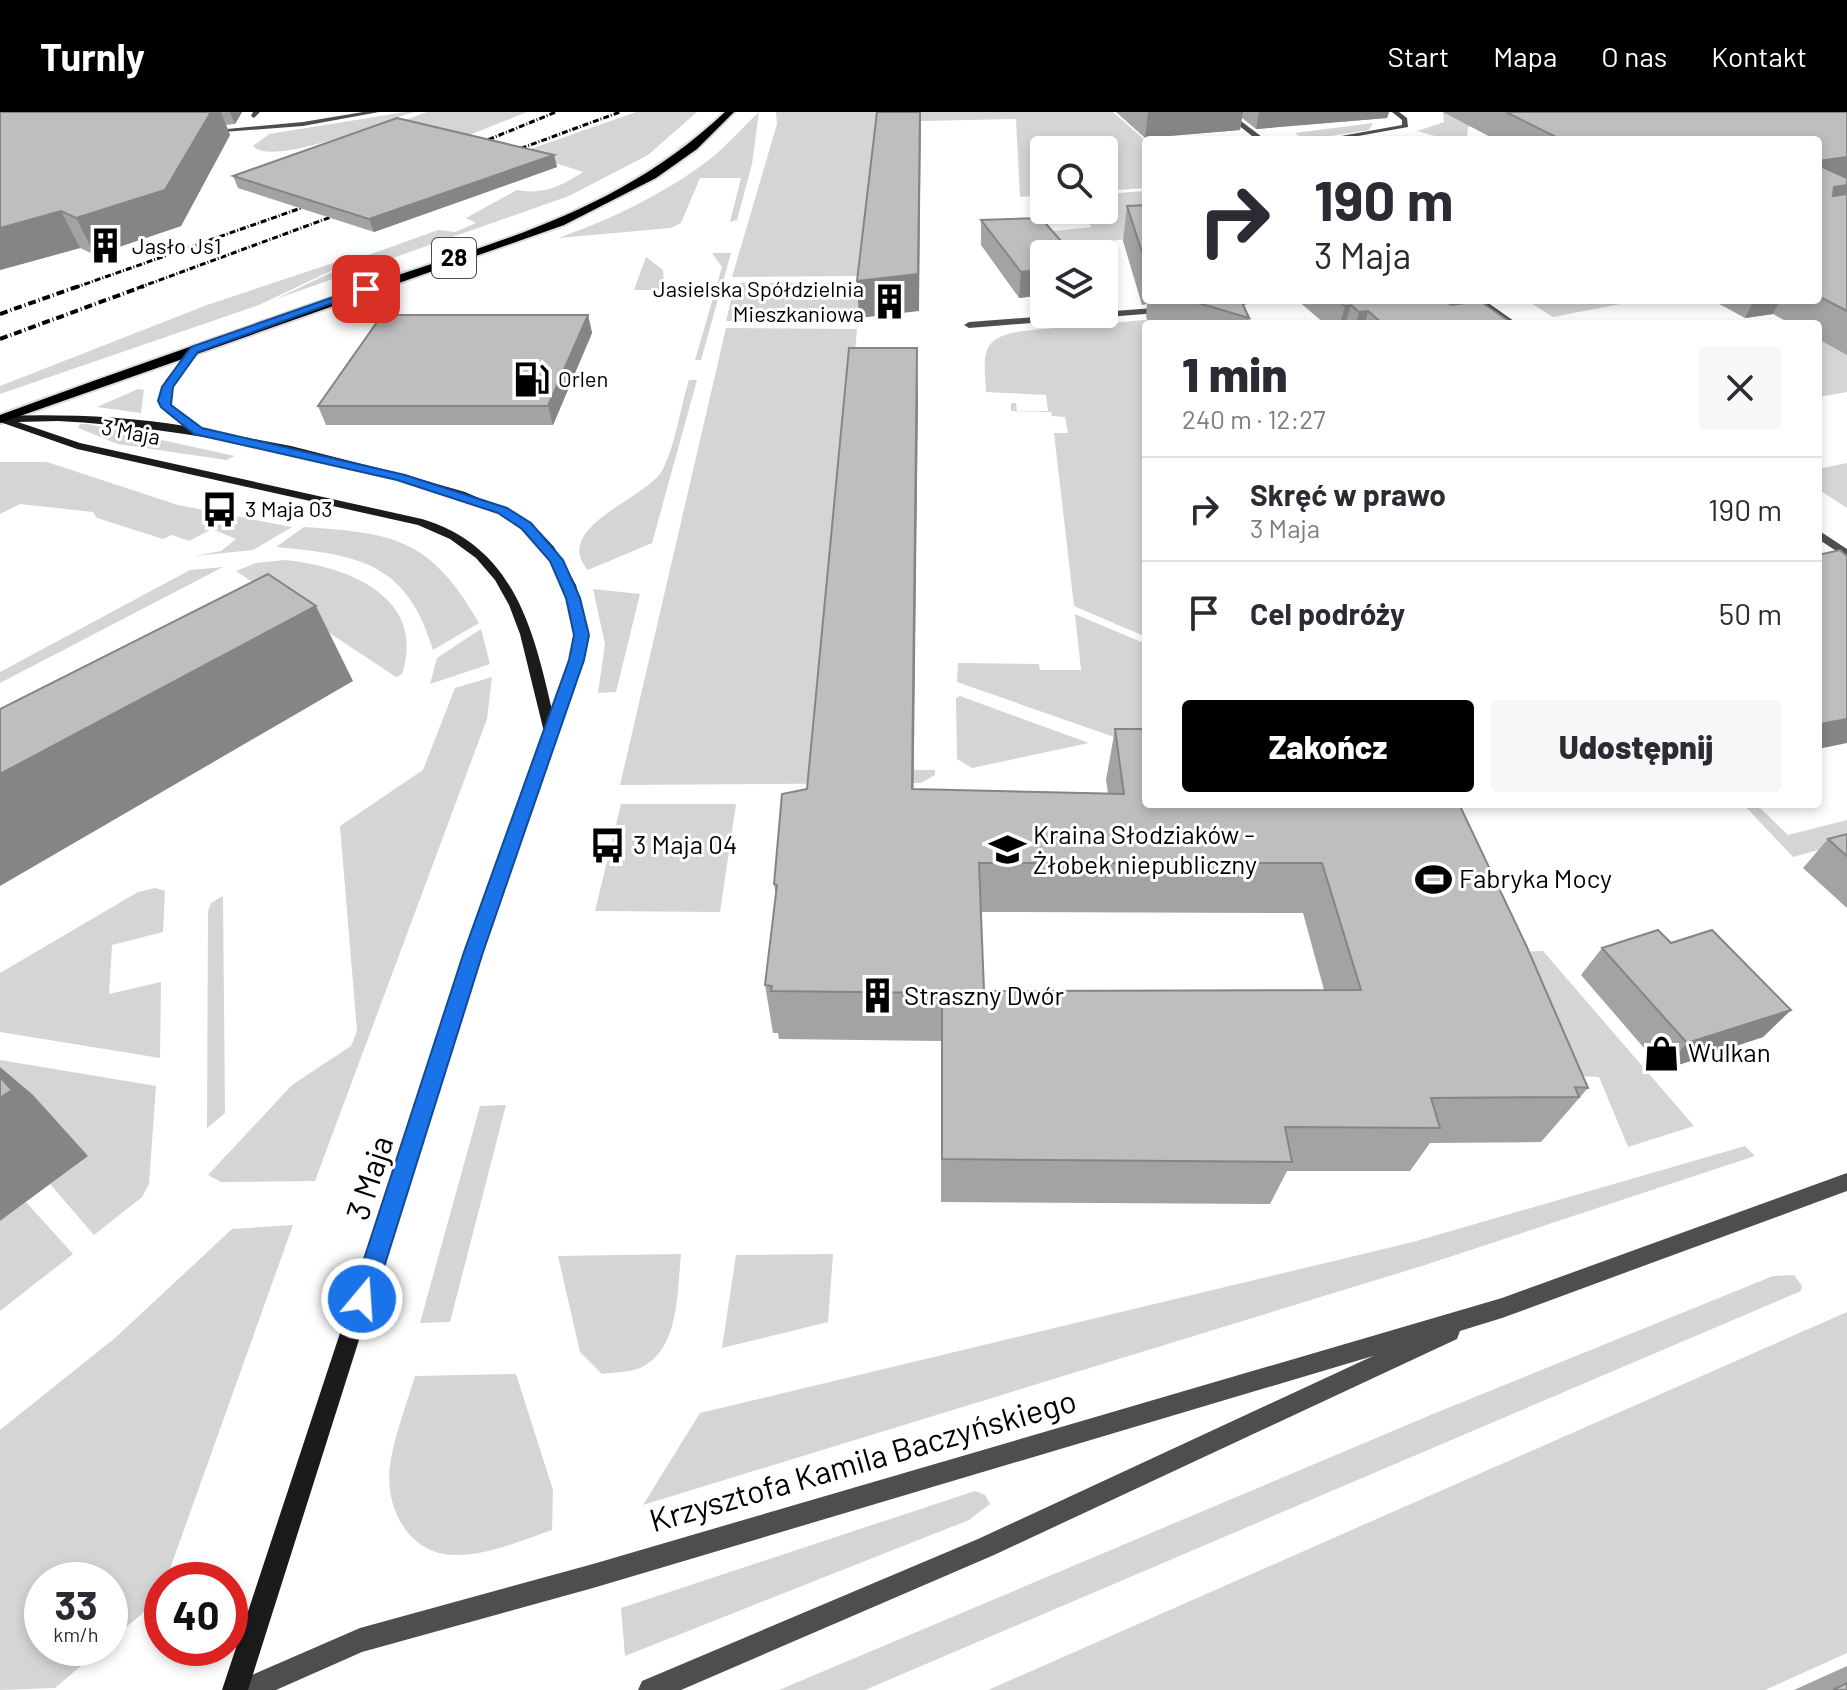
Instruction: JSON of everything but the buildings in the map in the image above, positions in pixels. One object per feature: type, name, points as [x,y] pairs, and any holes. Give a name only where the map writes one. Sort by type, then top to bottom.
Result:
[{"type":"main road","name":"3 Maja","points":[[0,419],[568,217],[665,170],[702,143],[730,112]]},
{"type":"street","points":[[207,131],[303,124],[376,112]]},
{"type":"street","points":[[1225,112],[1257,136]]},
{"type":"street","points":[[1347,136],[1406,126],[1405,119],[1395,112]]},
{"type":"street","points":[[1204,306],[1225,304]]},
{"type":"street","points":[[1484,304],[1507,320]]},
{"type":"street","points":[[969,325],[1174,309]]},
{"type":"street","name":"3 Maja","points":[[195,349],[171,380],[164,401],[171,411],[198,431]]},
{"type":"street","name":"3 Maja","points":[[0,419],[72,416],[198,431],[461,494],[503,510],[526,526],[562,570],[582,635],[577,660],[474,952],[235,1690]]},
{"type":"street","name":"3 Maja","points":[[0,419],[77,446],[409,518],[449,533],[486,560],[514,600],[526,628],[550,731]]},
{"type":"street","points":[[1822,537],[1847,554]]},
{"type":"street","name":"Krzysztofa Kamila Baczyńskiego","points":[[247,1690],[360,1640],[593,1576],[1502,1308],[1847,1182]]},
{"type":"street","name":"Krzysztofa Kamila Baczyńskiego","points":[[651,1690],[986,1547],[1502,1308]]},
{"type":"shaded area","points":[[414,112],[306,147],[265,151],[253,146],[269,134]]},
{"type":"shaded area","points":[[427,112],[527,112],[454,141],[375,131]]},
{"type":"shaded area","points":[[636,112],[697,112],[648,155],[569,196],[276,299],[363,257],[438,230],[455,232],[476,223],[466,218],[517,190],[544,190],[567,181],[583,172],[522,152]]},
{"type":"shaded area","points":[[759,112],[752,164],[737,220],[730,222],[741,178],[700,178],[681,223],[671,228],[558,238],[617,214],[679,181],[715,155]]},
{"type":"shaded area","points":[[776,112],[1113,112],[1142,137],[1142,188],[1118,190],[1118,136],[1030,136],[1030,196],[1020,197],[1016,119],[876,122],[859,276],[732,277],[777,124]]},
{"type":"shaded area","points":[[1443,112],[1588,112],[1468,127],[1467,136],[1435,136],[1417,131],[1444,122]]},
{"type":"shaded area","points":[[1373,123],[1369,130],[1330,136],[1299,136],[1295,133]]},
{"type":"shaded area","points":[[1142,191],[1142,237],[1050,240],[1044,232],[1092,227],[1089,224],[1118,224],[1118,193]]},
{"type":"shaded area","points":[[712,253],[731,253],[701,360],[695,360],[722,267]]},
{"type":"shaded area","points":[[354,256],[358,258],[259,305],[0,394],[0,386],[207,305]]},
{"type":"shaded area","points":[[646,257],[663,270],[664,290],[634,290]]},
{"type":"shaded area","points":[[735,283],[863,283],[859,321],[726,321]]},
{"type":"shaded area","points":[[1532,304],[1620,304],[1553,317]]},
{"type":"shaded area","points":[[1242,311],[1249,314],[1251,320],[1143,320]]},
{"type":"shaded area","points":[[1142,320],[1142,635],[1074,606],[1054,433],[1068,433],[1065,417],[1052,416],[1051,412],[1011,411],[1011,403],[1016,403],[1017,411],[1048,411],[1046,395],[986,392],[987,350],[991,343],[1009,334],[1056,328],[1118,328],[1118,322]]},
{"type":"shaded area","points":[[1822,326],[1847,335],[1847,392],[1822,396]]},
{"type":"shaded area","points":[[726,328],[857,329],[819,769],[935,770],[935,775],[921,783],[620,785]]},
{"type":"shaded area","points":[[689,380],[697,380],[652,543],[588,570],[580,555],[582,540],[591,527],[654,480],[663,469]]},
{"type":"shaded area","points":[[138,389],[144,390],[141,413],[97,407]]},
{"type":"shaded area","points":[[80,424],[235,456],[226,460],[118,444],[78,428]]},
{"type":"shaded area","points":[[0,462],[47,462],[178,505],[292,527],[253,550],[194,556],[221,551],[236,539],[212,529],[189,541],[172,535],[163,539],[97,518],[93,512],[20,504],[0,514]]},
{"type":"shaded area","points":[[1847,463],[1847,508],[1822,492],[1822,468]]},
{"type":"shaded area","points":[[304,527],[363,533],[408,546],[427,557],[444,573],[479,623],[433,650],[409,598],[394,581],[376,568],[332,554],[276,547]]},
{"type":"shaded area","points":[[285,560],[333,570],[356,578],[376,590],[392,606],[403,625],[407,647],[402,674],[396,677],[236,571],[256,563]]},
{"type":"shaded area","points":[[223,567],[0,683],[0,672],[190,570]]},
{"type":"shaded area","points":[[593,589],[640,594],[616,692],[598,693],[605,644]]},
{"type":"shaded area","points":[[1075,614],[1142,642],[1142,731],[1114,737],[957,682],[958,663],[1039,664],[1040,670],[1081,670]]},
{"type":"shaded area","points":[[481,629],[490,664],[430,684],[437,658]]},
{"type":"shaded area","points":[[492,677],[487,719],[315,1181],[221,1182],[208,1175],[292,1085],[351,1046],[357,1031],[340,826],[423,770],[455,688]]},
{"type":"shaded area","points":[[960,696],[1089,743],[972,768],[957,759],[956,698]]},
{"type":"shaded area","points":[[621,804],[736,804],[720,912],[595,911]]},
{"type":"shaded area","points":[[1747,808],[1760,808],[1788,835],[1847,820],[1847,842],[1793,857]]},
{"type":"shaded area","points":[[155,888],[165,891],[163,932],[112,945],[109,994],[161,982],[160,1058],[0,1032],[0,973],[138,892]]},
{"type":"shaded area","points":[[223,896],[225,1113],[207,1128],[208,911],[211,903]]},
{"type":"shaded area","points":[[1543,951],[1694,1126],[1628,1147],[1599,1077],[1560,1075],[1513,952]]},
{"type":"shaded area","points":[[0,1060],[156,1086],[149,1184],[142,1197],[94,1235],[50,1184],[88,1155],[0,1118]]},
{"type":"shaded area","points":[[506,1105],[450,1322],[420,1323],[480,1106]]},
{"type":"shaded area","points":[[1745,1146],[1755,1156],[1425,1265],[643,1505],[700,1413],[1413,1242]]},
{"type":"shaded area","points":[[26,1202],[73,1254],[0,1311],[0,1221]]},
{"type":"shaded area","points":[[293,1225],[172,1562],[144,1562],[144,1612],[128,1626],[128,1562],[24,1562],[24,1666],[81,1666],[55,1688],[0,1690],[0,1430],[115,1338],[232,1229]]},
{"type":"shaded area","points":[[681,1254],[674,1318],[663,1348],[640,1368],[602,1374],[580,1352],[558,1256]]},
{"type":"shaded area","points":[[833,1254],[828,1322],[722,1348],[736,1255]]},
{"type":"shaded area","points":[[1794,1275],[1802,1286],[1801,1291],[865,1690],[779,1690],[1433,1414],[1773,1276]]},
{"type":"shaded area","points":[[1847,1312],[1847,1653],[1765,1690],[988,1690]]},
{"type":"shaded area","points":[[516,1374],[553,1490],[552,1530],[469,1554],[439,1553],[424,1547],[402,1524],[390,1493],[389,1476],[396,1438],[415,1376]]},
{"type":"shaded area","points":[[975,1491],[985,1495],[990,1504],[969,1520],[625,1656],[621,1608]]},
{"type":"railway","points":[[468,148],[556,112]]},
{"type":"railway","points":[[500,156],[620,112]]},
{"type":"railway","points":[[74,288],[321,201]]},
{"type":"railway","points":[[138,288],[350,210]]},
{"type":"railway","points":[[0,314],[79,286]]},
{"type":"railway","points":[[0,339],[144,286]]},
{"type":"place","name":"Jasło Js1","points":[[106,246]]},
{"type":"place","name":"Jasielska Spółdzielnia Mieszkaniowa","points":[[890,302]]},
{"type":"place","name":"Orlen","points":[[532,379]]},
{"type":"place","name":"3 Maja 03","points":[[219,509]]},
{"type":"place","name":"3 Maja 04","points":[[607,845]]},
{"type":"place","name":"Kraina Słodziaków - Żłobek niepubliczny","points":[[1007,850]]},
{"type":"place","name":"Fabryka Mocy","points":[[1433,879]]},
{"type":"place","name":"Straszny Dwór","points":[[878,996]]},
{"type":"place","name":"Wulkan","points":[[1662,1053]]},
{"type":"route","points":[[362,1299],[474,952],[543,749],[577,660],[582,635],[573,598],[556,560],[526,526],[503,510],[401,477],[198,431],[166,407],[164,395],[167,387],[195,349],[366,289]]}]
